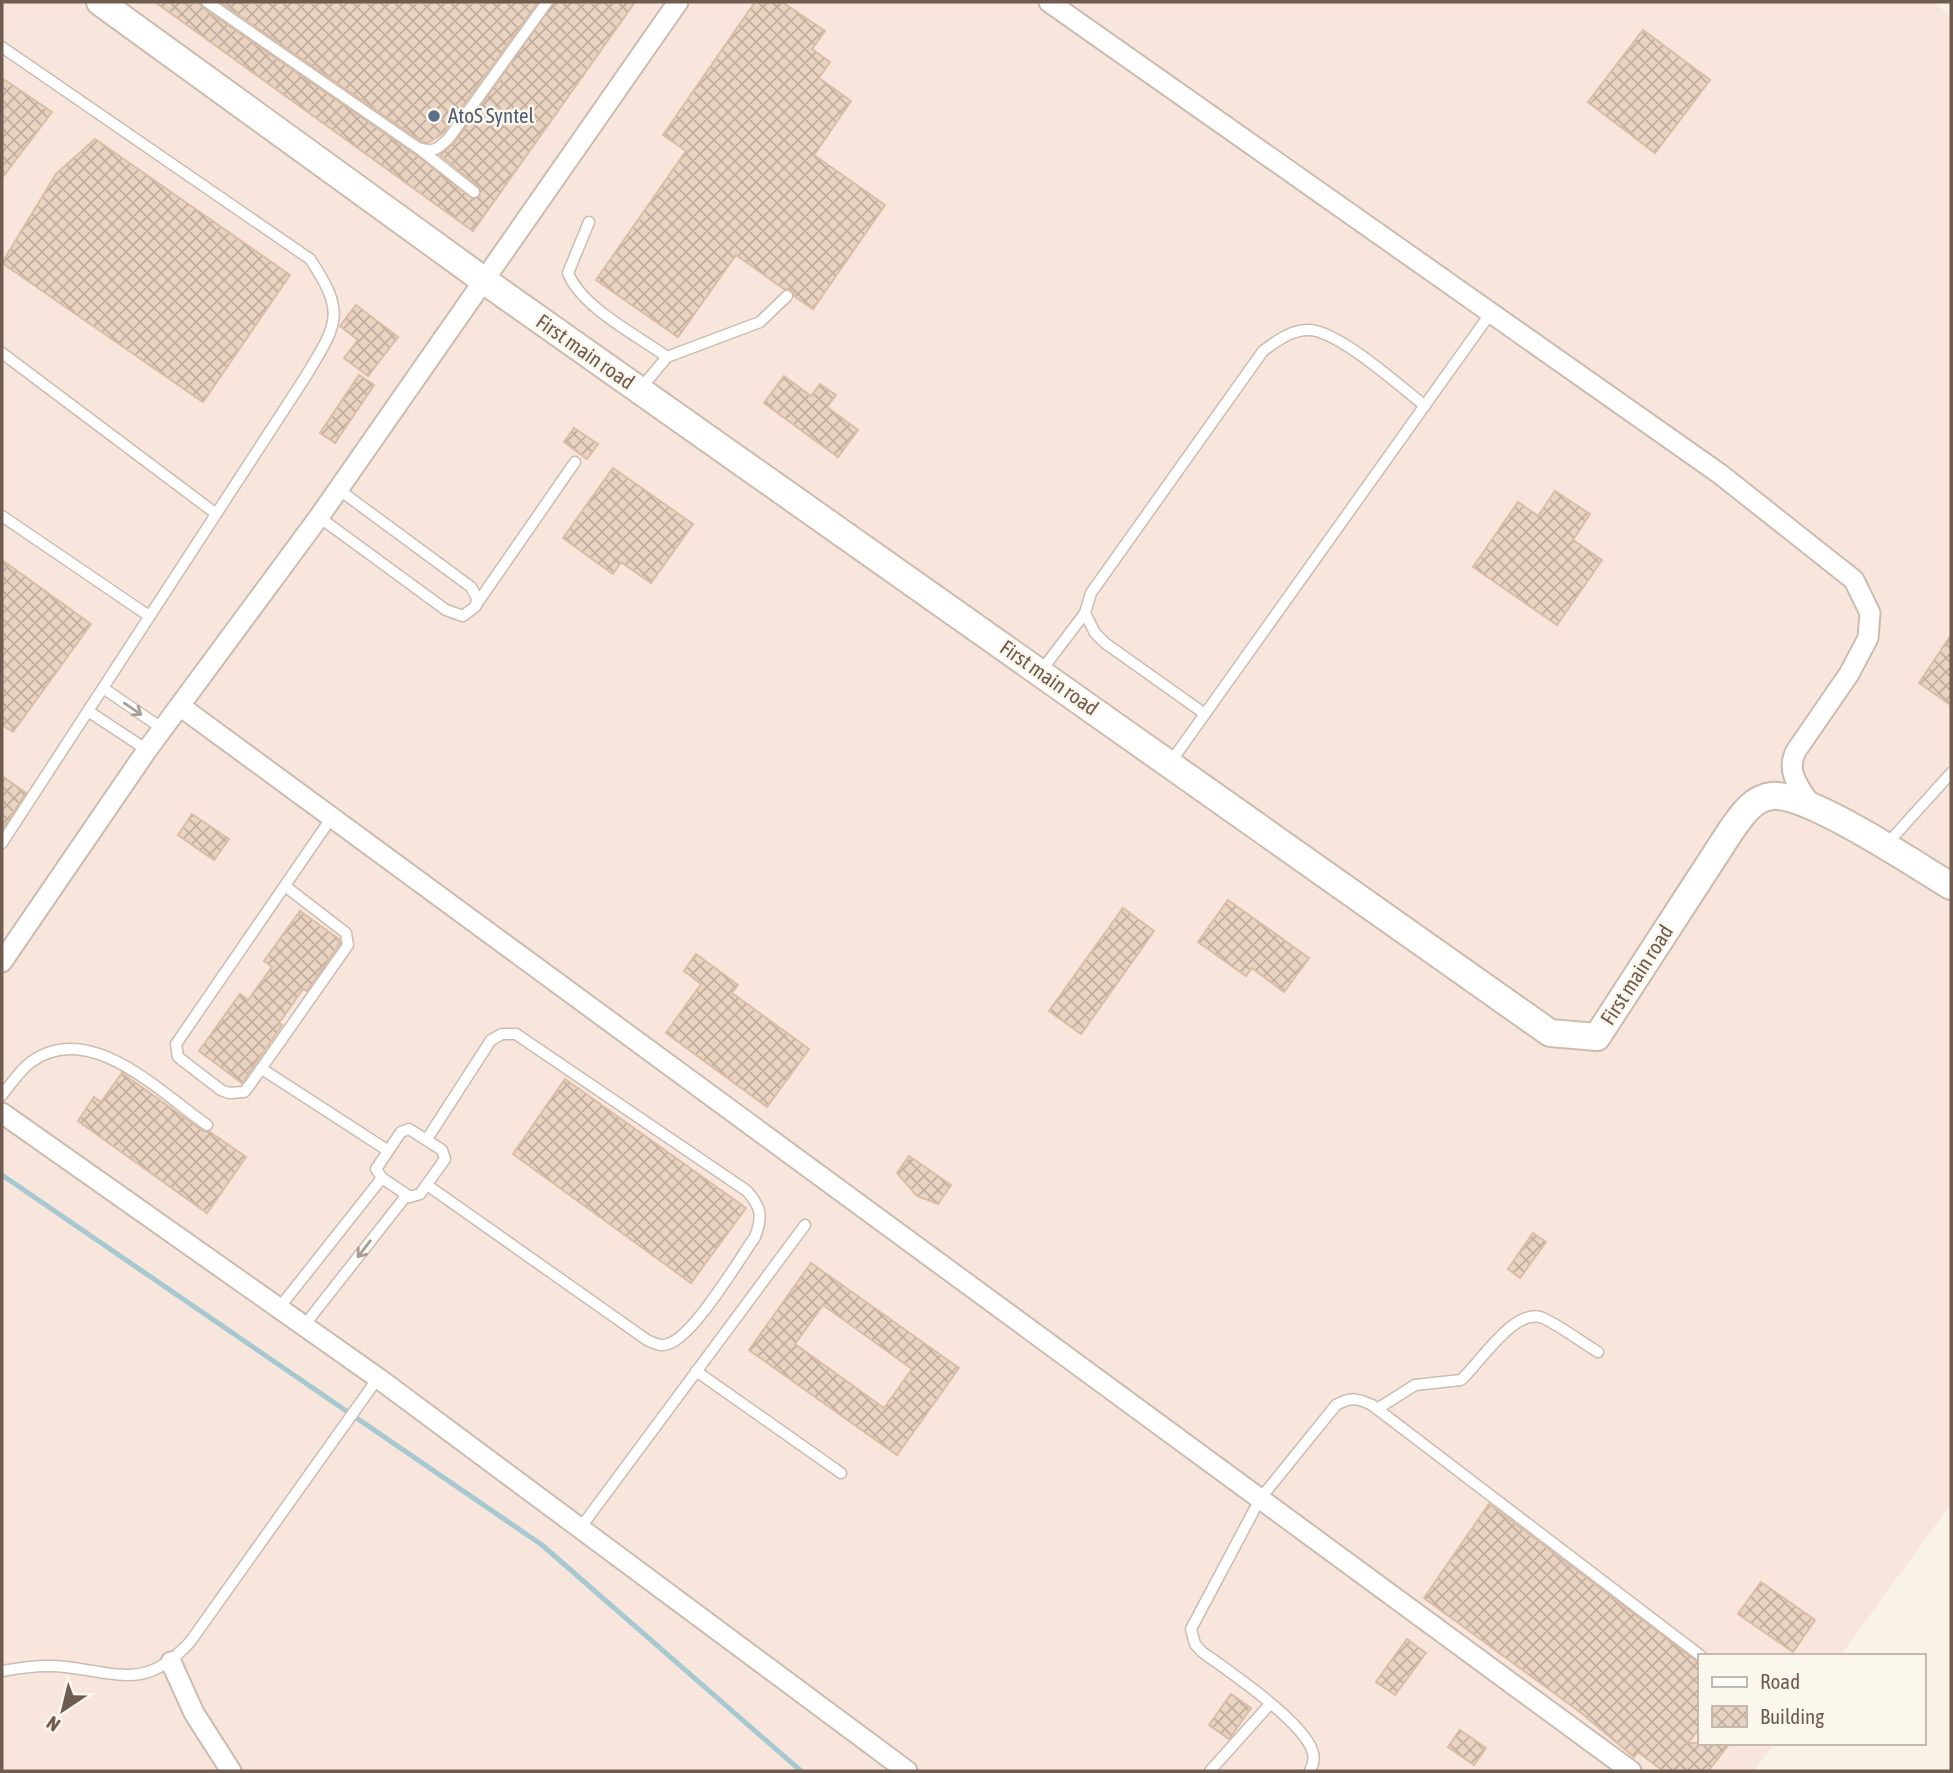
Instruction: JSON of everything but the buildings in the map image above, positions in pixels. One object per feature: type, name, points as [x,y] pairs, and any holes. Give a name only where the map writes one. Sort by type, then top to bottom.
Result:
[{"type":"street","name":"First main road","points":[[100,2],[478,287],[639,390],[1170,763],[1515,1011],[1550,1033],[1597,1037],[1741,815],[1762,798],[1784,795],[1811,805],[1951,886]]},
{"type":"street","points":[[2,962],[147,750],[319,517],[678,2]]},
{"type":"street","points":[[1049,2],[1720,474],[1854,580],[1870,613],[1868,638],[1849,674],[1796,751],[1791,764],[1794,780],[1811,805]]},
{"type":"street","points":[[180,706],[1631,1771]]},
{"type":"street","points":[[2,1113],[378,1378],[908,1771]]},
{"type":"street","points":[[171,1662],[194,1713],[231,1771]]},
{"type":"lane","points":[[207,2],[418,148],[474,192]]},
{"type":"lane","points":[[418,148],[430,151],[438,149],[449,138],[547,2]]},
{"type":"lane","points":[[2,47],[310,259],[329,287],[336,311],[329,337],[2,843]]},
{"type":"lane","points":[[589,222],[568,273],[574,288],[586,300],[667,357]]},
{"type":"lane","points":[[639,390],[667,357],[760,322],[787,296]]},
{"type":"lane","points":[[1170,763],[1490,314]]},
{"type":"lane","points":[[1040,672],[1085,613],[1091,593],[1263,351],[1277,341],[1309,329],[1324,334],[1365,359],[1425,406]]},
{"type":"lane","points":[[2,353],[215,513]]},
{"type":"lane","points":[[319,517],[446,610],[463,616],[476,606],[575,462]]},
{"type":"lane","points":[[338,489],[471,587],[477,598],[476,606]]},
{"type":"lane","points":[[2,516],[149,616]]},
{"type":"lane","points":[[1085,613],[1095,633],[1105,643],[1205,714]]},
{"type":"lane","points":[[103,688],[163,729]]},
{"type":"lane","points":[[88,711],[147,750]]},
{"type":"lane","points":[[1885,847],[1951,773]]},
{"type":"lane","points":[[285,886],[346,933],[348,945],[244,1092],[229,1093],[178,1057],[176,1044],[332,817]]},
{"type":"lane","points":[[427,1139],[491,1041],[502,1034],[516,1034],[747,1191],[759,1204],[761,1220],[755,1237],[689,1330],[669,1344],[659,1345],[647,1340],[427,1185]]},
{"type":"lane","points":[[2,1095],[31,1062],[52,1052],[73,1047],[96,1051],[120,1063],[207,1125]]},
{"type":"lane","points":[[261,1069],[387,1150]]},
{"type":"lane","points":[[405,1130],[414,1131],[427,1139],[442,1150],[445,1159],[416,1197],[406,1196],[382,1178],[376,1169],[387,1150],[405,1130]]},
{"type":"lane","points":[[279,1308],[382,1178]]},
{"type":"lane","points":[[303,1327],[406,1196]]},
{"type":"lane","points":[[581,1527],[805,1226]]},
{"type":"lane","points":[[1377,1409],[1415,1385],[1461,1380],[1512,1324],[1524,1318],[1542,1318],[1598,1352]]},
{"type":"lane","points":[[696,1371],[841,1473]]},
{"type":"lane","points":[[2,1671],[29,1665],[65,1667],[117,1676],[147,1674],[171,1662],[190,1642],[378,1378]]},
{"type":"lane","points":[[1310,1771],[1314,1757],[1312,1748],[1293,1723],[1202,1653],[1195,1644],[1191,1629],[1260,1499],[1335,1405],[1347,1399],[1358,1398],[1377,1409],[1698,1654]]},
{"type":"lane","points":[[1210,1771],[1270,1704]]},
{"type":"shaded area","points":[[2,2],[1933,2],[1951,16],[1951,1504],[1841,1654],[1698,1654],[1698,1745],[1774,1745],[1754,1771],[2,1771]]},
{"type":"waterway","points":[[2,1175],[542,1545],[801,1771]]},
{"type":"place","name":"AtoS Syntel","points":[[434,116]]}]
